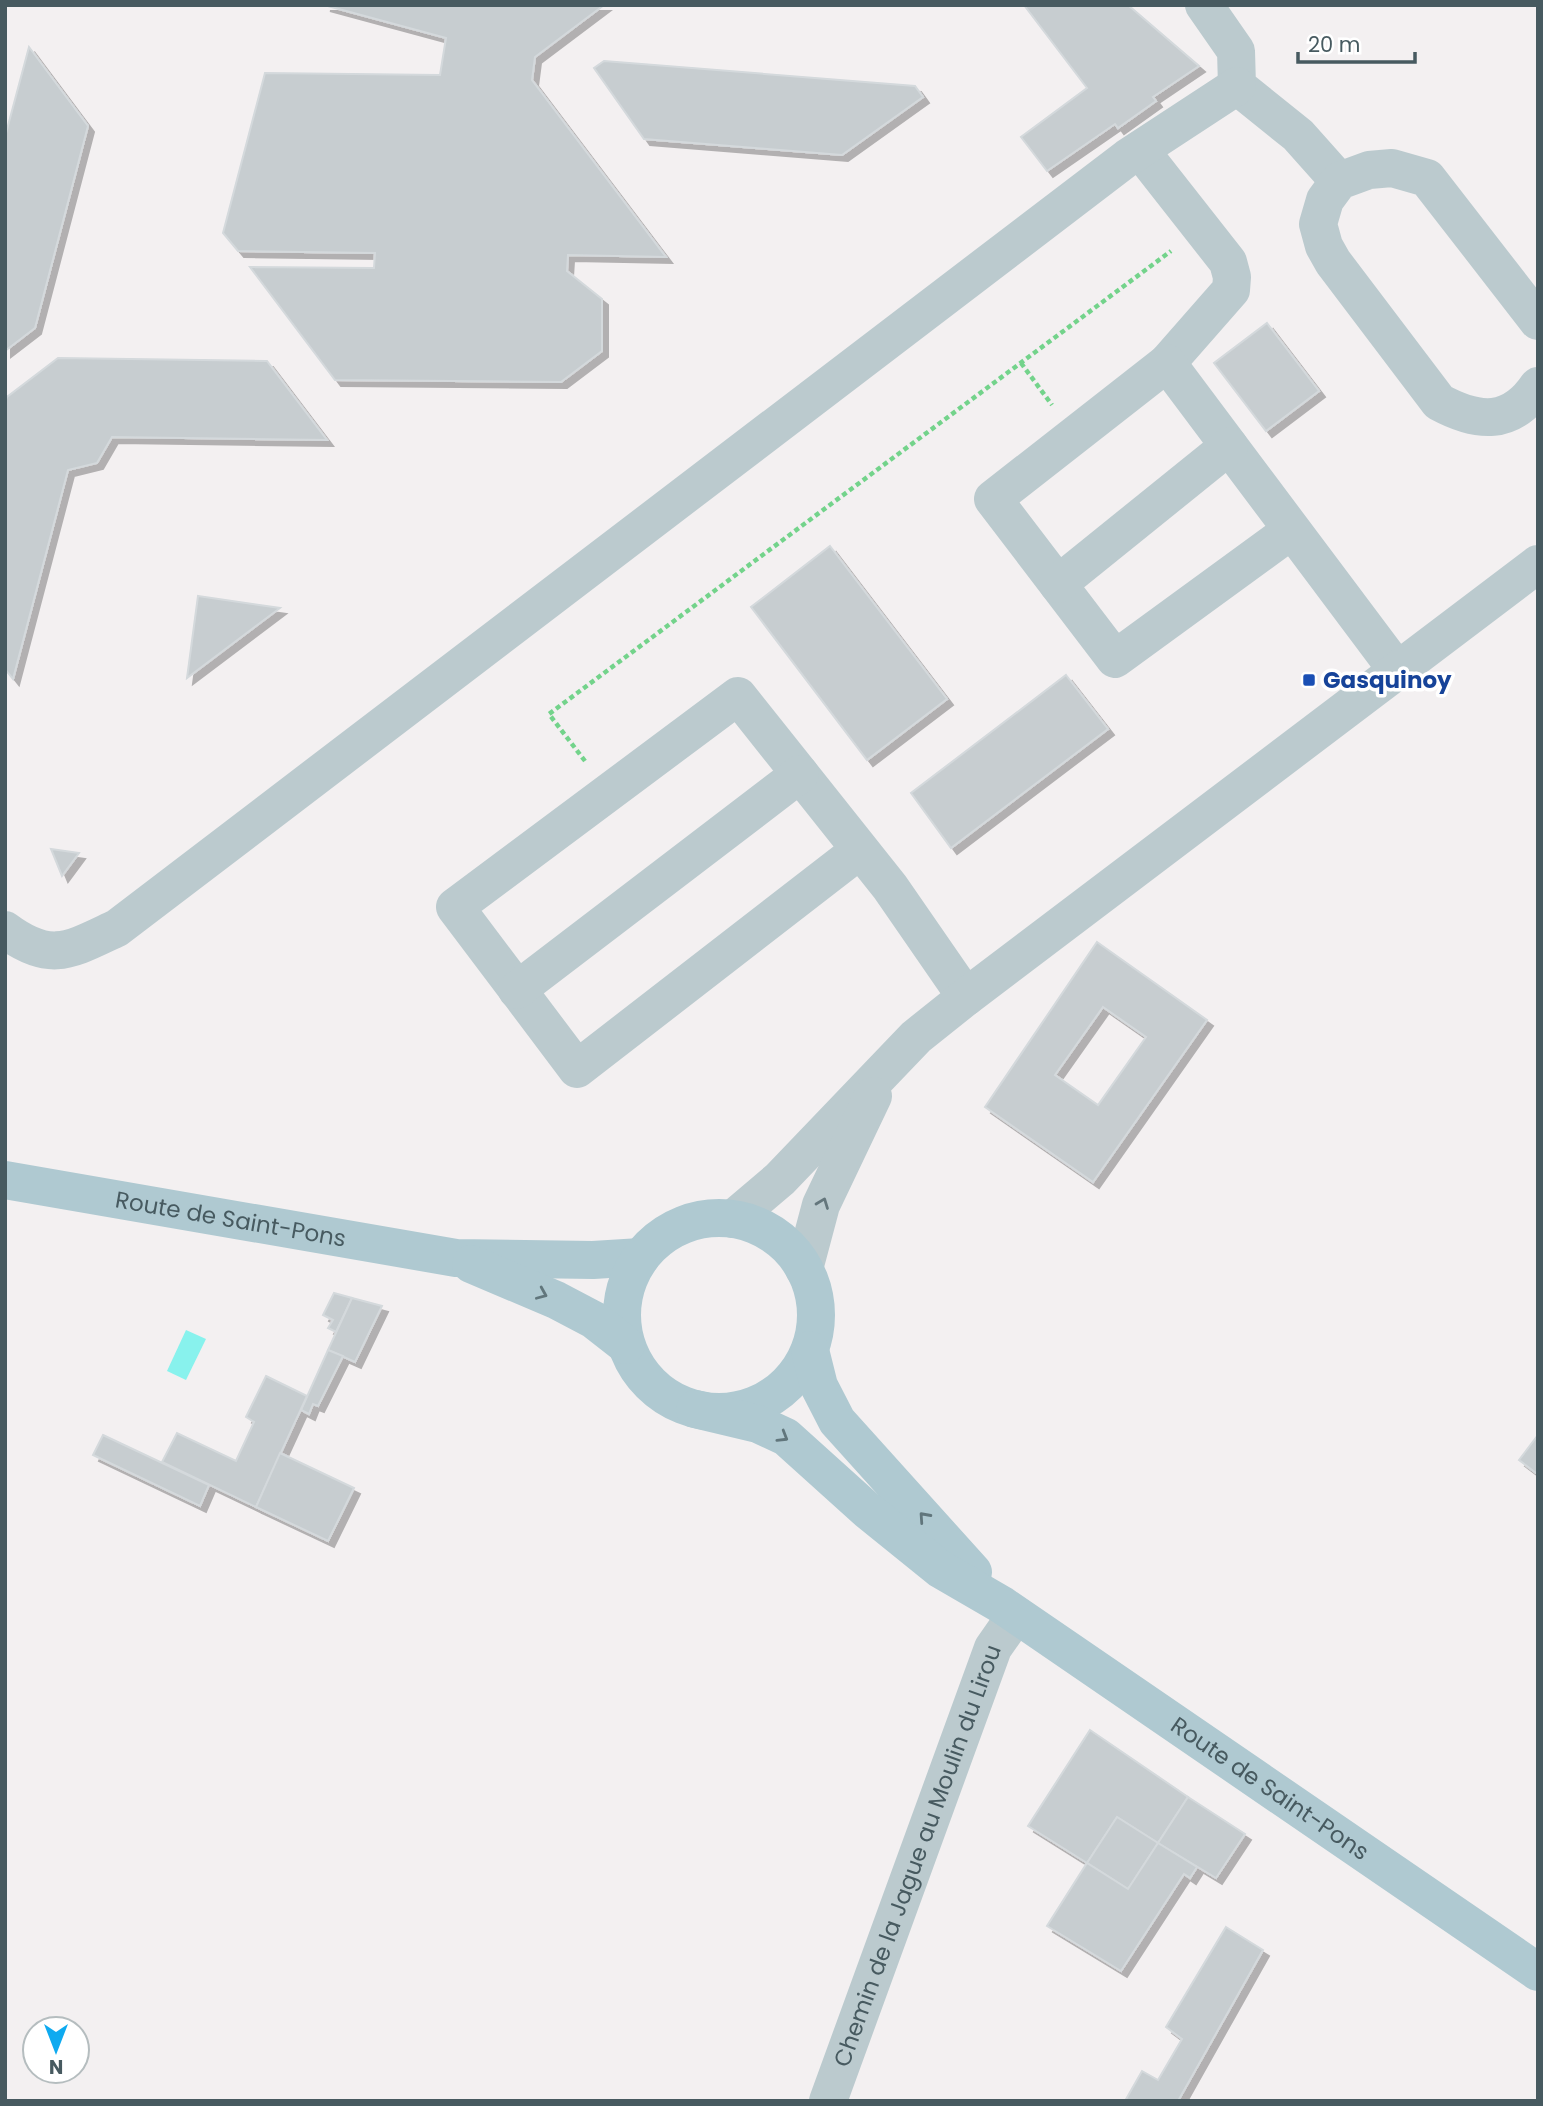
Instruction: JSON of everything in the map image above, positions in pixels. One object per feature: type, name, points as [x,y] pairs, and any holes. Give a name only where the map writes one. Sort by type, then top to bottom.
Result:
[{"type":"main road","name":"Route de Saint-Pons","points":[[5,1180],[456,1258],[593,1260],[641,1256]]},
{"type":"main road","points":[[715,1218],[733,1219],[775,1235],[792,1251],[813,1288],[815,1330],[810,1350],[799,1371],[783,1388],[764,1401],[742,1409],[718,1412],[695,1409],[672,1400],[652,1386],[636,1367],[626,1345],[622,1299],[629,1277],[641,1256],[652,1244],[682,1226],[715,1218]]},
{"type":"main road","name":"Route de Saint-Pons","points":[[456,1258],[556,1300],[594,1320],[626,1345]]},
{"type":"main road","name":"Route de Saint-Pons","points":[[810,1350],[819,1386],[837,1421],[1009,1610]]},
{"type":"main road","name":"Route de Saint-Pons","points":[[695,1409],[758,1424],[786,1437],[867,1510],[940,1569],[1009,1610],[1538,1972]]},
{"type":"street","points":[[1204,5],[1237,51],[1237,86]]},
{"type":"street","points":[[5,930],[24,944],[59,952],[117,928],[1140,150],[1237,86]]},
{"type":"street","points":[[1237,86],[1298,135],[1339,181]]},
{"type":"street","points":[[1140,150],[1227,262],[1232,277],[1231,290],[1167,363],[993,499],[1115,659],[1292,530]]},
{"type":"street","points":[[1533,406],[1494,416],[1478,416],[1459,413],[1439,402],[1333,262],[1324,246],[1318,224],[1325,200],[1339,181],[1369,170],[1392,168],[1426,178],[1538,321]]},
{"type":"street","points":[[1167,363],[1397,670]]},
{"type":"street","points":[[1058,584],[1229,446]]},
{"type":"street","points":[[733,1219],[780,1179],[916,1037],[1538,564]]},
{"type":"street","points":[[860,850],[577,1069],[455,908],[738,696],[890,887],[966,997]]},
{"type":"street","points":[[517,990],[800,774]]},
{"type":"street","points":[[804,1269],[821,1205],[886,1069]]},
{"type":"street","name":"Chemin de la Jague au Moulin du Lirou","points":[[828,2101],[1009,1610]]},
{"type":"path","points":[[611,791],[549,715],[1202,228]]},
{"type":"path","points":[[1021,363],[1078,433]]},
{"type":"water","points":[[186,1330],[206,1339],[186,1380],[167,1371]]},
{"type":"building","points":[[324,5],[604,5],[535,57],[532,80],[666,257],[568,255],[567,271],[602,299],[602,351],[561,382],[335,380],[250,267],[374,268],[375,253],[238,251],[223,233],[265,73],[440,75],[446,38]]},
{"type":"building","points":[[1024,5],[1128,5],[1199,66],[1153,97],[1156,101],[1118,128],[1115,124],[1047,171],[1021,137],[1087,88]]},
{"type":"building","points":[[29,47],[88,126],[35,328],[5,351],[5,137]]},
{"type":"building","points":[[604,61],[915,86],[923,97],[842,155],[644,139],[594,68]]},
{"type":"building","points":[[1267,323],[1319,391],[1266,431],[1214,363]]},
{"type":"building","points":[[58,358],[267,361],[327,440],[112,437],[97,463],[68,470],[13,679],[5,669],[5,402],[7,397]]},
{"type":"building","points":[[830,546],[947,699],[867,760],[751,607]]},
{"type":"building","points":[[198,596],[280,608],[187,678]]},
{"type":"building","points":[[1066,675],[1108,729],[951,848],[911,793]]},
{"type":"building","points":[[51,849],[79,853],[62,876]]},
{"type":"building","points":[[1097,942],[1207,1020],[1093,1182],[985,1107]],"holes":[[[1103,1007],[1146,1037],[1098,1105],[1055,1075]]]},
{"type":"building","points":[[334,1293],[352,1298],[336,1332],[328,1328],[333,1320],[323,1315]]},
{"type":"building","points":[[352,1298],[382,1306],[355,1362],[328,1350]]},
{"type":"building","points":[[328,1350],[343,1356],[318,1406],[313,1404],[309,1414],[301,1410]]},
{"type":"building","points":[[266,1376],[307,1396],[256,1507],[162,1462],[177,1433],[236,1461],[254,1422],[246,1417]]},
{"type":"building","points":[[103,1435],[209,1485],[200,1506],[93,1455]]},
{"type":"building","points":[[1538,1435],[1538,1471],[1536,1473],[1519,1460]]},
{"type":"building","points":[[280,1453],[354,1488],[328,1541],[256,1507]]},
{"type":"building","points":[[1090,1730],[1188,1797],[1158,1843],[1117,1817],[1087,1863],[1028,1826]]},
{"type":"building","points":[[1188,1797],[1245,1834],[1216,1878],[1158,1843]]},
{"type":"building","points":[[1117,1817],[1158,1843],[1128,1889],[1087,1863]]},
{"type":"building","points":[[1158,1843],[1197,1867],[1190,1878],[1184,1874],[1121,1971],[1047,1926],[1087,1863],[1128,1889]]},
{"type":"building","points":[[1226,1927],[1263,1950],[1178,2101],[1125,2101],[1142,2071],[1158,2080],[1182,2039],[1166,2027]]},
{"type":"place","name":"Gasquinoy","points":[[1309,680]]}]
